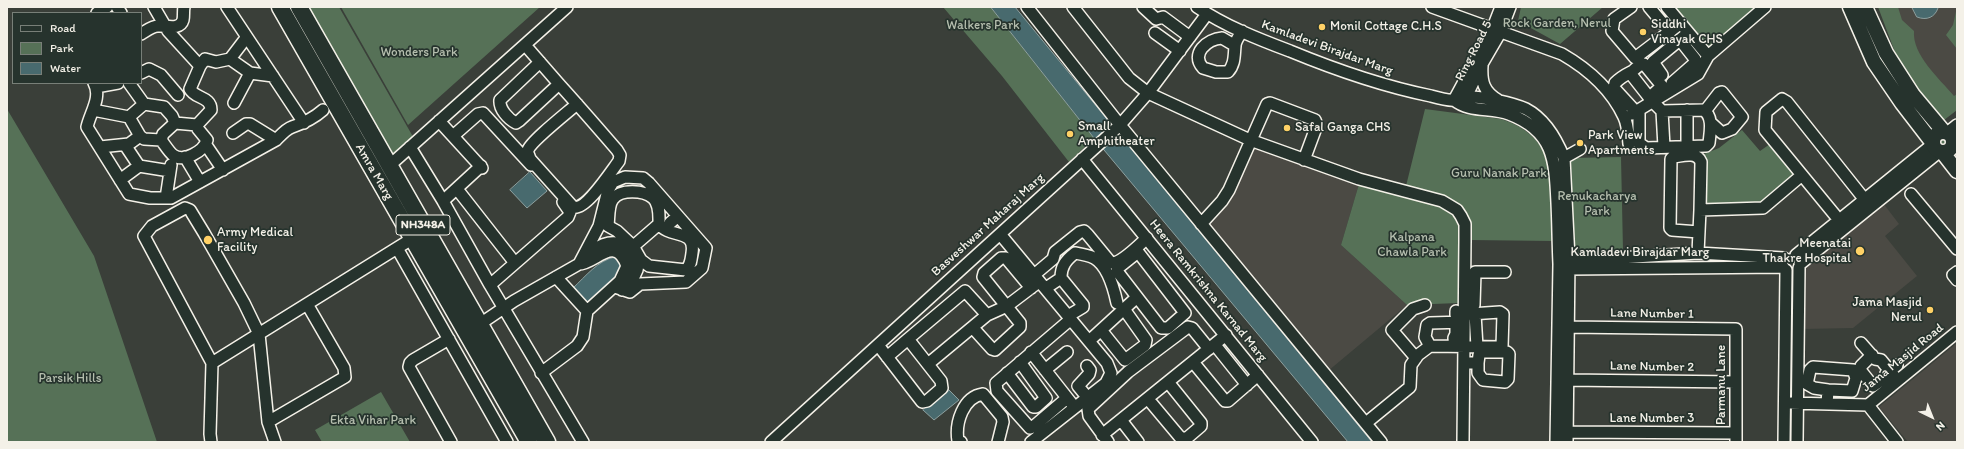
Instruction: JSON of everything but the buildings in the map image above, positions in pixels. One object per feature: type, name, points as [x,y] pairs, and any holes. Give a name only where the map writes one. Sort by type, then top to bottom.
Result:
[{"type":"highway","name":"Amra Marg","points":[[280,7],[328,106],[419,234],[480,324],[547,442]]},
{"type":"highway","name":"Amra Marg","points":[[299,7],[350,94],[389,166],[419,234],[529,442]]},
{"type":"main road","points":[[1850,7],[1874,62],[1902,103],[1947,141]]},
{"type":"main road","points":[[1865,7],[1886,53],[1913,95],[1947,141],[1957,171]]},
{"type":"street","points":[[142,33],[159,25],[167,28],[179,24],[183,20],[184,7]]},
{"type":"street","points":[[227,7],[246,38],[302,120]]},
{"type":"street","points":[[389,166],[568,7]]},
{"type":"street","points":[[1027,7],[1118,126],[1381,442]]},
{"type":"street","points":[[1073,7],[1130,78],[1148,93],[1250,140],[1359,179],[1432,197],[1450,205],[1457,210],[1465,224],[1465,314],[1477,347]]},
{"type":"street","points":[[1143,7],[1156,19],[1163,17],[1190,38]]},
{"type":"street","name":"Kamladevi Birajdar Marg","points":[[1197,7],[1207,14],[1260,40],[1356,77],[1406,91],[1460,101],[1507,113],[1522,119],[1534,128],[1550,149],[1554,161],[1566,264]]},
{"type":"street","points":[[1432,7],[1562,54],[1580,65],[1598,80],[1612,96],[1625,118],[1629,144]]},
{"type":"street","name":"Ring Road 5","points":[[1460,101],[1482,64],[1496,31],[1501,7]]},
{"type":"street","name":"Ring Road 5","points":[[1460,101],[1510,7]]},
{"type":"street","points":[[1648,7],[1670,32]]},
{"type":"street","points":[[1667,7],[1680,23],[1684,36],[1696,59],[1696,62],[1670,83],[1653,62],[1684,36]]},
{"type":"street","points":[[1650,100],[1698,74],[1708,56],[1765,7]]},
{"type":"street","points":[[156,8],[172,36],[200,66]]},
{"type":"street","points":[[1634,9],[1614,19],[1612,31],[1633,57],[1638,58],[1680,23]]},
{"type":"street","name":"Basveshwar Maharaj Marg","points":[[771,442],[1118,126],[1148,93],[1207,14]]},
{"type":"street","points":[[1164,20],[1190,38]]},
{"type":"street","points":[[1234,45],[1242,31]]},
{"type":"street","points":[[1154,33],[1180,51]]},
{"type":"street","points":[[1684,36],[1708,56]]},
{"type":"street","points":[[164,107],[178,95],[190,89],[200,66],[205,59],[216,62],[230,59],[246,38]]},
{"type":"street","points":[[525,45],[577,104],[620,155],[619,160],[595,193],[580,207],[576,208],[573,207],[530,158],[528,152],[529,148],[539,138],[577,104]]},
{"type":"street","points":[[230,59],[250,73],[273,76]]},
{"type":"street","points":[[540,62],[500,100],[500,107],[512,121],[516,123],[519,122],[559,84]]},
{"type":"street","points":[[1482,64],[1483,84],[1490,94],[1500,102]]},
{"type":"street","points":[[1625,118],[1638,112],[1662,86],[1644,64],[1638,65],[1630,73],[1624,74],[1613,85],[1638,112],[1639,143],[1646,148],[1708,145],[1711,123]]},
{"type":"street","points":[[142,72],[149,69],[161,75],[178,95]]},
{"type":"street","points":[[234,103],[250,73]]},
{"type":"street","points":[[1630,73],[1650,100],[1662,111],[1664,147]]},
{"type":"street","points":[[106,84],[95,85],[98,96],[87,127],[129,194],[150,198],[171,198],[276,140],[291,128],[294,120],[302,120],[311,111],[328,106],[350,94]]},
{"type":"street","points":[[130,84],[144,104],[164,107],[172,116],[175,123]]},
{"type":"street","points":[[190,89],[191,92],[206,100],[211,108],[211,110],[197,125]]},
{"type":"street","points":[[1722,92],[1742,117],[1732,129],[1722,133],[1711,123],[1705,111],[1719,93],[1722,92]]},
{"type":"street","points":[[1839,220],[1764,130],[1766,112],[1782,99],[1788,102],[1865,200]]},
{"type":"street","name":"Kamladevi Birajdar Marg","points":[[1460,101],[1510,103],[1526,110],[1540,120],[1558,144],[1564,158],[1566,264]]},
{"type":"street","points":[[1201,224],[1218,206],[1229,190],[1267,104],[1270,103],[1315,120],[1317,125],[1304,160]]},
{"type":"street","points":[[129,117],[144,104]]},
{"type":"street","points":[[93,110],[129,117],[140,136],[144,139],[161,140]]},
{"type":"street","points":[[1687,110],[1687,147]]},
{"type":"street","points":[[1662,111],[1705,111]]},
{"type":"street","points":[[453,136],[478,114],[483,113],[570,212],[568,217],[490,285]]},
{"type":"street","points":[[439,121],[482,167],[443,201]]},
{"type":"street","points":[[161,140],[163,134],[175,123],[197,125]]},
{"type":"street","points":[[233,133],[246,124],[250,124],[276,140]]},
{"type":"street","points":[[197,125],[198,129],[207,140],[206,145],[223,170]]},
{"type":"street","points":[[100,147],[130,144],[140,136]]},
{"type":"street","points":[[161,140],[172,155],[177,157],[185,157],[193,154],[206,145]]},
{"type":"street","points":[[1784,265],[1794,272],[1798,263],[1839,220],[1947,141]]},
{"type":"street","points":[[1798,263],[1947,141]]},
{"type":"street","points":[[125,145],[139,166]]},
{"type":"street","points":[[410,147],[443,201],[541,373],[583,442]]},
{"type":"street","points":[[1564,158],[1580,149]]},
{"type":"street","points":[[166,198],[172,155]]},
{"type":"street","points":[[1698,253],[1699,232],[1700,210],[1700,158],[1696,155],[1673,157],[1671,159],[1670,228],[1672,230],[1699,232]]},
{"type":"street","points":[[185,157],[200,182]]},
{"type":"street","name":"Heera Ramkrishna Karnad Marg","points":[[1082,159],[1199,301],[1312,442]]},
{"type":"street","points":[[120,180],[139,166],[170,171]]},
{"type":"street","points":[[1700,210],[1763,208],[1802,175]]},
{"type":"street","points":[[581,261],[586,248],[599,226],[608,190],[613,182],[625,177],[643,178],[648,183],[669,221]]},
{"type":"street","points":[[456,189],[515,263]]},
{"type":"street","points":[[618,288],[630,292],[640,284],[686,282],[702,268],[706,248],[669,221],[651,196],[630,191],[618,194],[611,201],[608,226],[617,231],[641,260],[649,266],[686,270],[690,266],[693,247],[687,236],[663,230],[669,221]]},
{"type":"street","points":[[1911,194],[1957,249]]},
{"type":"street","points":[[211,442],[212,363],[144,236],[152,226],[183,209],[190,210],[244,303],[259,334],[268,422],[275,442]]},
{"type":"street","points":[[631,248],[669,221]]},
{"type":"street","points":[[928,364],[987,315],[1007,306],[1038,283],[1053,259],[1055,252],[1080,232],[1084,231],[1111,263],[1116,264],[1149,241]]},
{"type":"street","points":[[212,363],[419,234]]},
{"type":"street","points":[[1000,234],[1038,283],[1070,318],[1107,363],[1111,373],[1106,382],[1031,442]]},
{"type":"street","points":[[1149,241],[1118,268],[1117,271],[1136,298],[1161,328],[1168,328],[1199,301]]},
{"type":"street","points":[[480,324],[504,308],[519,293],[556,277],[604,244],[616,243],[631,248],[635,257],[637,269],[634,277],[587,311],[583,337],[577,346],[541,373]]},
{"type":"street","points":[[398,248],[507,442]]},
{"type":"street","points":[[581,261],[590,261],[604,251],[614,251],[621,255],[627,266],[618,288]]},
{"type":"street","points":[[1138,252],[1185,313]]},
{"type":"street","points":[[1068,398],[1033,427],[1028,427],[997,390],[996,382],[1083,307],[1083,305],[1061,278],[1061,268],[1075,253],[1095,258],[1113,285],[1120,306],[1146,340],[1145,345],[1124,360],[1100,330]]},
{"type":"street","name":"Kamladevi Birajdar Marg","points":[[1566,264],[1603,259],[1698,253],[1784,265]]},
{"type":"street","points":[[1784,442],[1784,265],[1791,254],[1798,263],[1797,442]]},
{"type":"street","points":[[972,328],[992,350],[995,350],[1020,327],[1020,323],[983,277],[984,272],[1001,258],[1006,258],[1038,283]]},
{"type":"street","points":[[1566,264],[1568,327],[1567,437]]},
{"type":"street","points":[[1556,442],[1566,264]]},
{"type":"street","name":"Kamladevi Birajdar Marg","points":[[1566,264],[1784,265]]},
{"type":"street","points":[[1463,442],[1464,363],[1459,346],[1475,272],[1505,272]]},
{"type":"street","points":[[1957,272],[1954,276],[1957,280]]},
{"type":"street","points":[[953,276],[987,315]]},
{"type":"street","points":[[556,277],[587,311]]},
{"type":"street","points":[[1038,283],[1061,278]]},
{"type":"street","points":[[887,357],[965,291]]},
{"type":"street","points":[[1089,341],[1120,306],[1136,298]]},
{"type":"street","points":[[268,422],[345,376],[344,368],[306,304]]},
{"type":"street","points":[[1413,354],[1393,332],[1393,327],[1413,309],[1425,305]]},
{"type":"street","points":[[1465,314],[1498,312],[1503,314],[1502,348],[1459,346],[1432,342],[1425,334],[1426,328],[1430,323],[1465,314],[1504,306]]},
{"type":"street","points":[[1432,342],[1431,327],[1434,324]]},
{"type":"street","points":[[1226,335],[1212,347],[1168,382],[1148,399],[1121,420],[1105,438],[1089,416],[1088,409],[1128,372],[1188,327],[1192,328],[1212,347],[1247,385]]},
{"type":"street","name":"Lane Number 1","points":[[1568,327],[1736,329]]},
{"type":"street","name":"Parmanu Lane","points":[[1736,329],[1736,438]]},
{"type":"street","name":"Jama Masjid Road","points":[[1868,405],[1957,332]]},
{"type":"street","points":[[449,339],[413,360],[410,363],[409,368],[451,442]]},
{"type":"street","points":[[878,345],[922,402],[924,402],[942,388],[943,385],[908,339]]},
{"type":"street","points":[[1413,354],[1424,349],[1432,342]]},
{"type":"street","points":[[1861,343],[1875,359],[1880,360],[1893,368],[1898,381]]},
{"type":"street","points":[[1031,352],[1047,368],[1056,384],[1075,407]]},
{"type":"street","points":[[1047,368],[1067,352]]},
{"type":"street","points":[[1366,423],[1410,387],[1413,354]]},
{"type":"street","points":[[1872,355],[1861,366],[1861,371],[1873,386],[1887,376],[1886,374],[1893,368]]},
{"type":"street","points":[[1007,373],[1034,408],[1046,398],[1020,362]]},
{"type":"street","points":[[1193,362],[1225,401],[1228,401],[1258,376]]},
{"type":"street","points":[[1464,363],[1478,363]]},
{"type":"street","points":[[1087,366],[1090,370],[1089,374],[1078,386],[1088,397]]},
{"type":"street","name":"Lane Number 2","points":[[1568,380],[1736,382]]},
{"type":"street","points":[[1148,399],[1181,438],[1187,438],[1201,426],[1201,423],[1168,382]]},
{"type":"street","points":[[1827,404],[1828,390]]},
{"type":"street","points":[[959,442],[956,431],[966,404],[977,395],[983,394],[1002,417],[1003,422],[998,442]]},
{"type":"street","points":[[1785,402],[1868,405],[1897,442]]},
{"type":"street","points":[[1121,420],[1138,442]]},
{"type":"street","name":"Lane Number 3","points":[[1567,437],[1736,438]]},
{"type":"shaded area","points":[[1878,7],[1957,7],[1957,110],[1944,120]]},
{"type":"shaded area","points":[[1252,147],[1359,184],[1341,245],[1407,305],[1328,371],[1209,226],[1228,204],[1236,191]]},
{"type":"shaded area","name":"Meenatai Thakre Hospital","points":[[1883,203],[1899,224],[1885,236],[1917,276],[1853,328],[1802,329],[1803,267]]},
{"type":"shaded area","points":[[1957,343],[1957,442],[1908,442],[1879,407]]},
{"type":"green space","points":[[309,7],[339,7],[416,142],[394,158]]},
{"type":"green space","name":"Wonders Park","points":[[341,7],[540,7],[408,125]]},
{"type":"green space","name":"Walkers Park","points":[[943,7],[991,7],[1094,138],[1069,162],[1002,76]]},
{"type":"green space","name":"Rock Garden, Nerul","points":[[1521,7],[1603,7],[1560,44],[1518,21]]},
{"type":"green space","points":[[1672,7],[1759,7],[1709,51]]},
{"type":"green space","points":[[1878,7],[1898,7],[1902,20],[1914,31],[1917,49],[1928,66],[1954,96],[1957,94],[1957,110],[1944,120],[1925,100],[1901,68]]},
{"type":"green space","points":[[1957,7],[1957,49],[1946,35],[1953,25]]},
{"type":"green space","name":"Parsik Hills","points":[[7,109],[94,256],[157,442],[7,442]]},
{"type":"green space","name":"Guru Nanak Park","points":[[1425,109],[1501,119],[1521,128],[1535,139],[1544,152],[1550,168],[1553,202],[1553,241],[1470,240],[1460,206],[1443,196],[1406,186]]},
{"type":"green space","points":[[1742,130],[1760,151],[1770,144],[1794,175],[1757,205],[1704,206],[1704,154],[1719,148]]},
{"type":"green space","points":[[1941,135],[1950,139],[1948,148],[1937,148],[1936,138]]},
{"type":"green space","name":"Renukacharya Park","points":[[1621,157],[1623,250],[1573,252],[1571,158]]},
{"type":"green space","name":"Kalpana Chawla Park","points":[[1359,184],[1440,205],[1454,213],[1460,225],[1461,240],[1459,303],[1407,305],[1341,245]]},
{"type":"green space","name":"Ekta Vihar Park","points":[[381,392],[410,442],[322,442],[315,430]]},
{"type":"water","points":[[991,7],[1015,7],[1372,442],[1348,442],[1094,138]]},
{"type":"water","points":[[1912,7],[1938,8],[1933,16],[1924,19],[1917,17]]},
{"type":"water","points":[[530,172],[547,191],[527,208],[510,190]]},
{"type":"water","points":[[615,257],[620,260],[622,265],[616,279],[587,304],[573,288],[597,265]]},
{"type":"water","points":[[948,389],[959,400],[934,420],[923,410]]},
{"type":"place","name":"Monil Cottage C.H.S","points":[[1322,27]]},
{"type":"place","name":"Siddhi Vinayak CHS","points":[[1643,32]]},
{"type":"place","name":"Safal Ganga CHS","points":[[1287,128]]},
{"type":"place","name":"Small Amphitheater","points":[[1070,134]]},
{"type":"place","name":"Park View Apartments","points":[[1580,143]]},
{"type":"place","name":"Army Medical Facility","points":[[208,240]]},
{"type":"place","name":"Meenatai Thakre Hospital","points":[[1860,251]]},
{"type":"place","name":"Jama Masjid Nerul","points":[[1930,310]]}]
